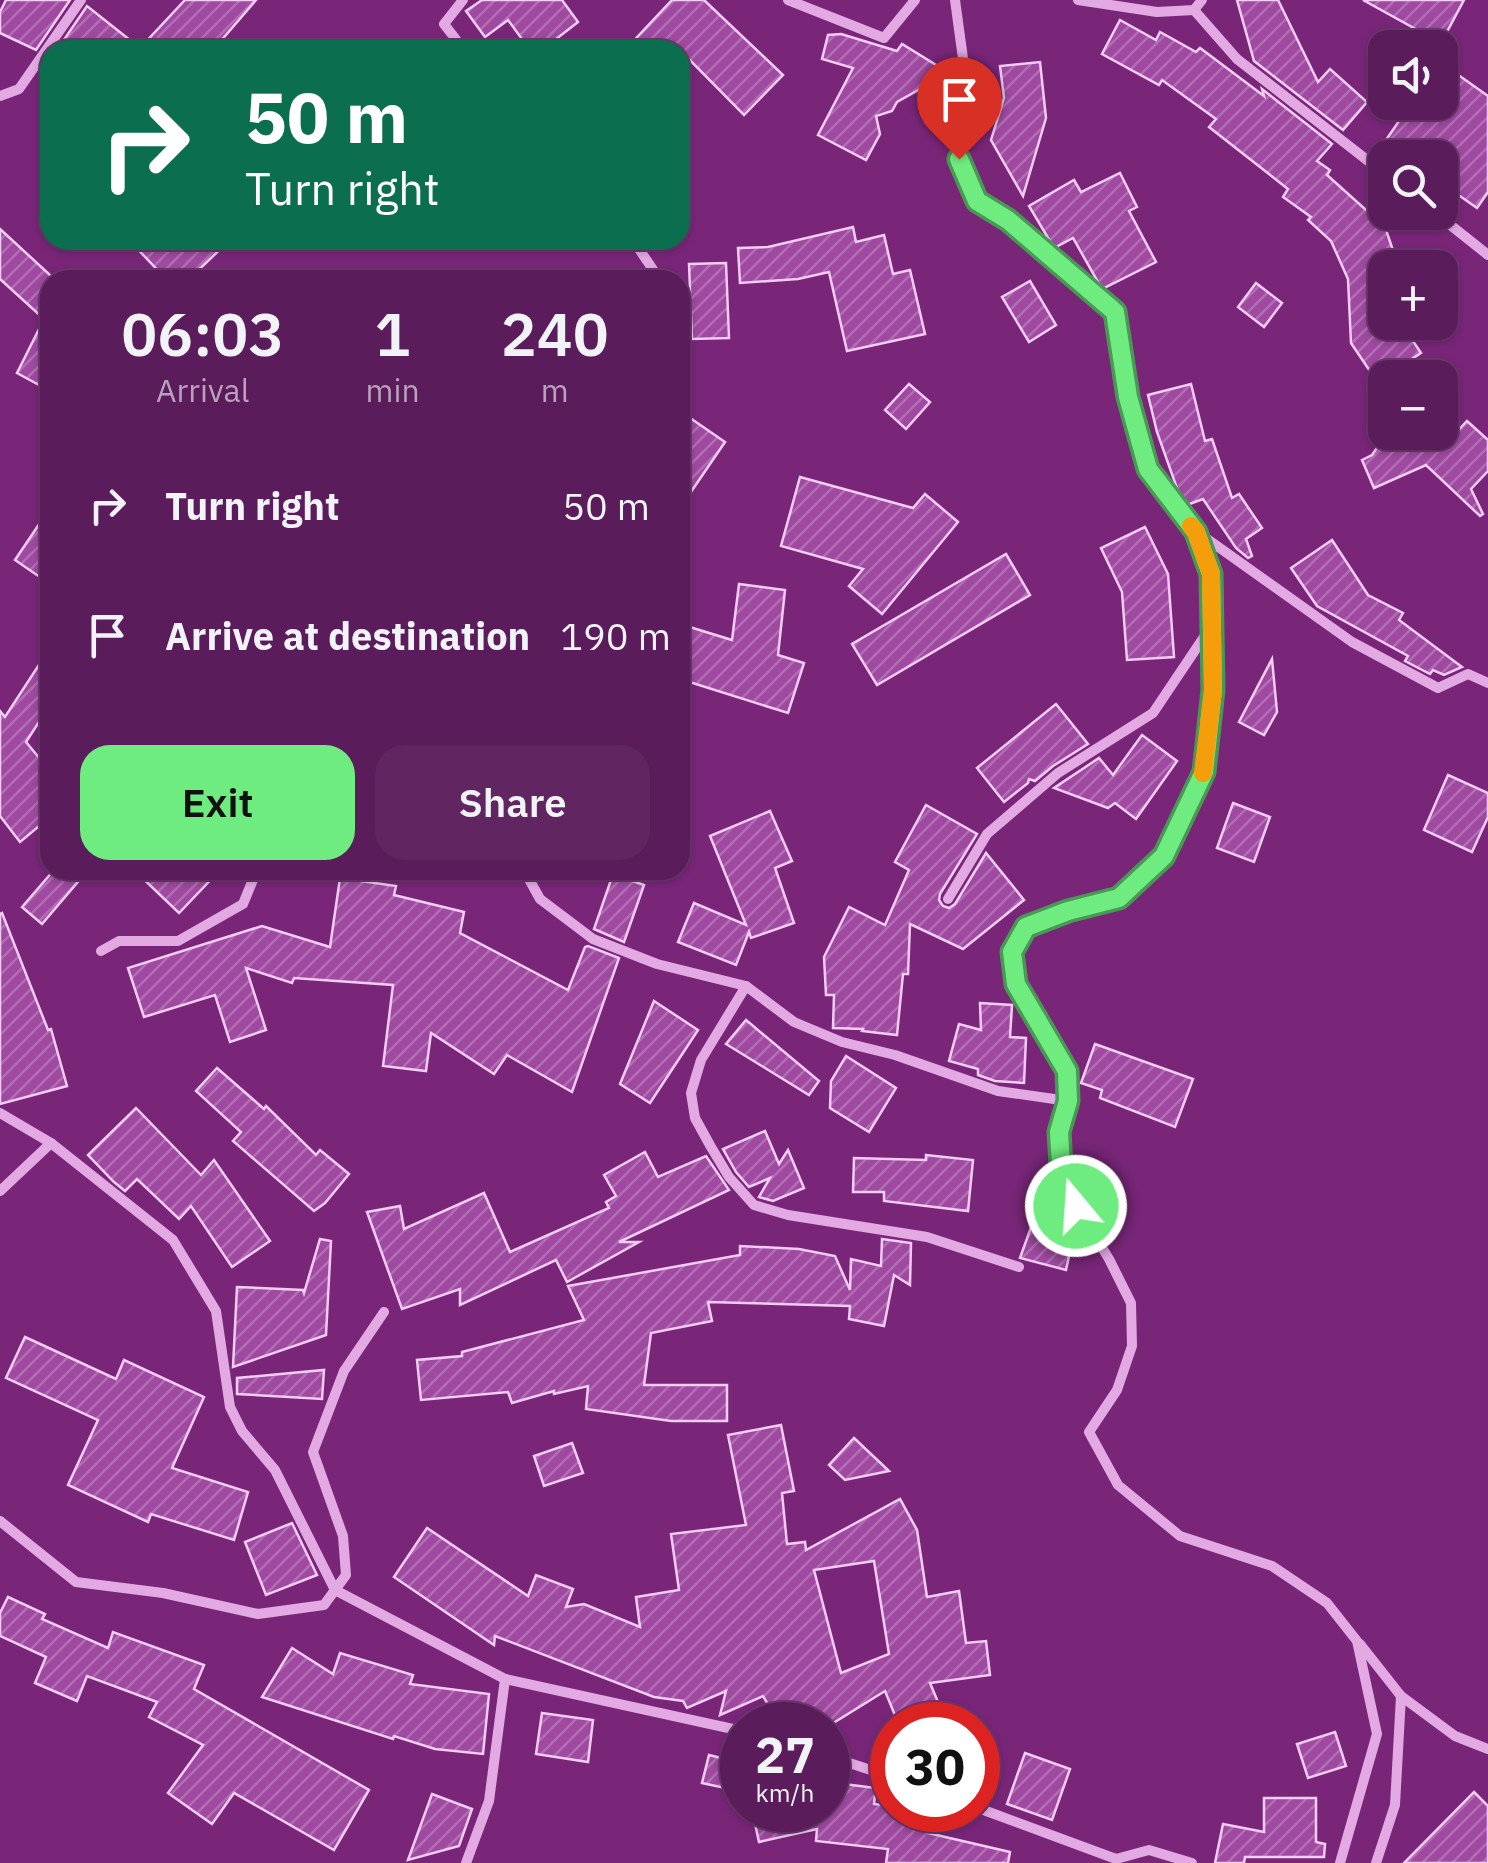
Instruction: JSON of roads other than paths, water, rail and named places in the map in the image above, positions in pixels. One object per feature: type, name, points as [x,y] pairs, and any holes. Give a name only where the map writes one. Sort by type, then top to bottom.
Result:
[{"type":"street","points":[[53,40],[81,0]]},
{"type":"street","points":[[456,40],[444,24],[464,0]]},
{"type":"street","points":[[788,0],[884,38],[914,0]]},
{"type":"street","points":[[954,0],[965,73],[959,159],[977,201],[1008,220],[1115,312],[1128,397],[1148,469],[1196,532],[1352,642],[1438,688],[1468,674],[1488,683]]},
{"type":"street","points":[[1078,0],[1157,12],[1194,10],[1202,0]]},
{"type":"street","points":[[1194,10],[1237,59],[1368,161]]},
{"type":"street","points":[[0,96],[19,90],[40,60]]},
{"type":"street","points":[[1457,230],[1488,255]]},
{"type":"street","points":[[1196,532],[1211,574],[1213,690],[1204,772],[1164,856],[1119,898],[1026,927],[1012,952],[1016,984],[1067,1071],[1068,1101],[1059,1132],[1062,1182],[1131,1303],[1132,1346],[1117,1390],[1089,1432],[1118,1484],[1180,1536],[1272,1566],[1327,1603],[1401,1696],[1456,1736],[1488,1749]]},
{"type":"street","points":[[948,899],[987,834],[1058,773],[1153,712],[1212,624]]},
{"type":"street","points":[[101,951],[119,940],[178,941],[243,904],[253,880]]},
{"type":"street","points":[[530,880],[540,899],[593,939],[658,964],[746,986],[794,1022],[842,1042],[998,1091],[1068,1101]]},
{"type":"street","points":[[746,986],[701,1060],[691,1093],[696,1118],[711,1147],[729,1177],[754,1205],[788,1216],[927,1237],[1019,1267]]},
{"type":"street","points":[[0,1112],[52,1143],[173,1240],[216,1311],[230,1407],[242,1431],[275,1470],[335,1590],[505,1679],[720,1726]]},
{"type":"street","points":[[0,1191],[52,1143]]},
{"type":"street","points":[[0,1522],[76,1582],[163,1594],[258,1614],[324,1605],[346,1575],[343,1536],[314,1452],[344,1372],[384,1312]]},
{"type":"street","points":[[1340,1863],[1377,1734],[1357,1641]]},
{"type":"street","points":[[466,1863],[489,1801],[505,1679]]},
{"type":"street","points":[[1376,1863],[1394,1805],[1401,1696]]},
{"type":"street","points":[[1000,1816],[1116,1859],[1148,1850],[1192,1863]]}]
